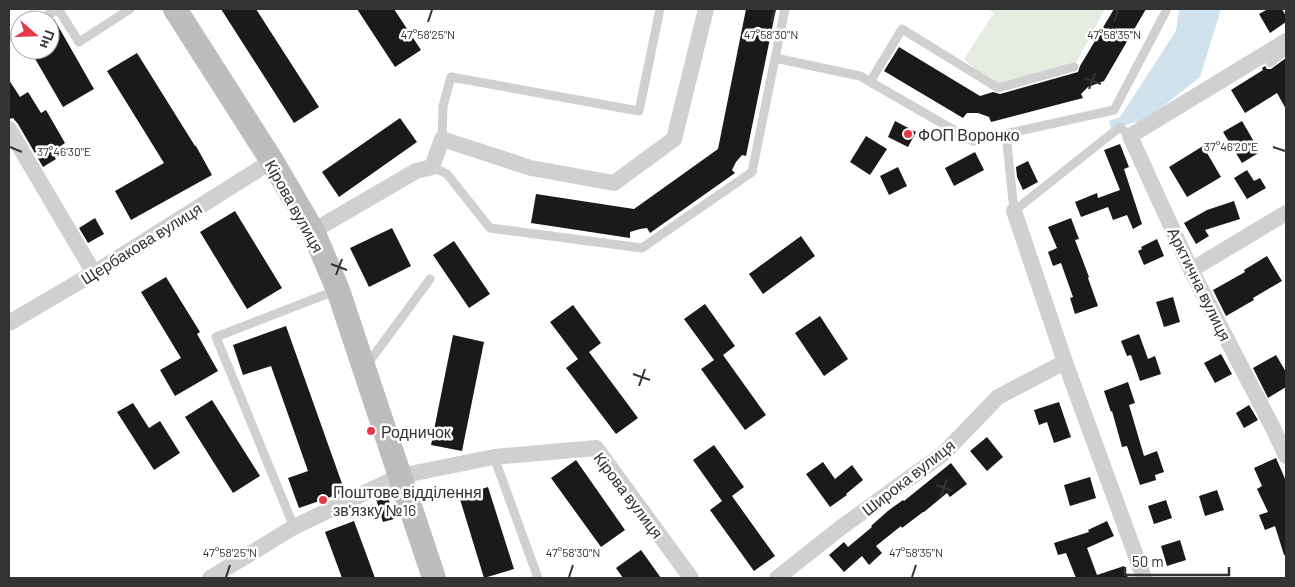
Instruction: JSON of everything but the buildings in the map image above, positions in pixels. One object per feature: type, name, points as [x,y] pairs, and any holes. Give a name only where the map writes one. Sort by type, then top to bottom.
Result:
[{"type":"street","name":"Кірова вулиця","points":[[175,9],[272,161],[313,231],[338,290],[400,476],[430,575]]},
{"type":"street","points":[[313,231],[416,172],[432,167],[442,139],[531,168],[614,183],[674,139],[706,9]]},
{"type":"street","points":[[1130,136],[1286,41]]},
{"type":"street","points":[[9,129],[94,273]]},
{"type":"street","name":"Арктична вулиця","points":[[1130,136],[1191,270],[1280,426],[1286,456]]},
{"type":"street","name":"Щербакова вулиця","points":[[9,323],[94,273],[272,161]]},
{"type":"street","points":[[1014,211],[1064,362],[1144,578]]},
{"type":"street","points":[[1191,270],[1286,214]]},
{"type":"street","name":"Широка вулиця","points":[[777,578],[843,526],[943,454],[998,397],[1064,362]]},
{"type":"street","name":"Кірова вулиця","points":[[400,476],[494,457],[596,448],[691,578]]},
{"type":"street","points":[[210,578],[294,527],[400,476]]},
{"type":"lane","points":[[58,9],[79,42],[130,9]]},
{"type":"lane","points":[[442,139],[443,106],[451,77],[638,111],[660,9]]},
{"type":"lane","points":[[432,167],[448,174],[490,228],[642,248],[752,172],[785,9]]},
{"type":"lane","points":[[776,58],[860,76],[973,141],[1114,110],[1166,9]]},
{"type":"lane","points":[[870,82],[902,29],[998,88],[1074,67]]},
{"type":"lane","points":[[1270,64],[1286,50]]},
{"type":"lane","points":[[1014,211],[1120,127],[1130,136]]},
{"type":"lane","points":[[1006,134],[1014,211]]},
{"type":"lane","points":[[364,368],[430,279]]},
{"type":"lane","points":[[294,527],[216,336],[338,290]]},
{"type":"lane","points":[[494,457],[538,578]]},
{"type":"shaded area","points":[[987,9],[1105,9],[1074,67],[998,88],[964,59],[994,13]]},
{"type":"water","points":[[1179,9],[1221,9],[1200,77],[1146,120],[1111,128],[1109,121],[1120,117],[1176,31]]},
{"type":"place","name":"ФОП Воронко","points":[[908,134]]},
{"type":"place","name":"Родничок","points":[[371,431]]},
{"type":"place","name":"Поштове відділення зв'язку №16","points":[[323,500]]}]
